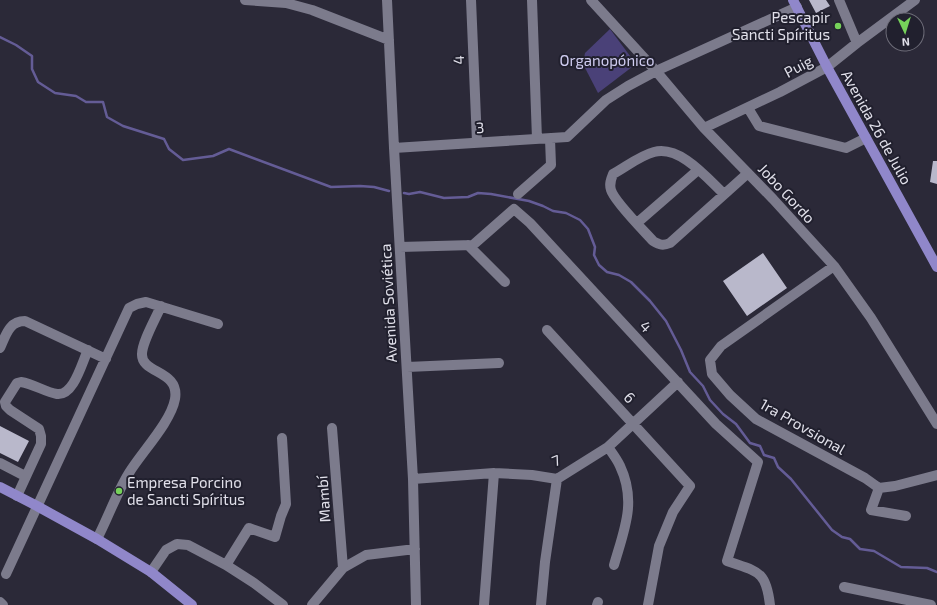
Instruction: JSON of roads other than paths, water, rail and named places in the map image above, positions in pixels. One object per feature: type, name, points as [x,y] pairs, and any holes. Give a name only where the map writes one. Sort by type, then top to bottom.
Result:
[{"type":"main road","name":"Avenida 26 de Julio","points":[[795,4],[827,68],[937,267]]},
{"type":"main road","points":[[0,487],[97,539],[151,572],[192,605]]},
{"type":"street","points":[[245,0],[286,3],[312,10],[389,40]]},
{"type":"street","name":"Avenida Soviética","points":[[387,0],[413,479],[416,605]]},
{"type":"street","name":"4","points":[[470,0],[477,142]]},
{"type":"street","points":[[532,0],[537,139]]},
{"type":"street","name":"Jobo Gordo","points":[[591,0],[656,70],[704,128],[773,199],[834,266],[871,318],[937,424]]},
{"type":"street","points":[[839,0],[857,43]]},
{"type":"street","name":"Puig","points":[[704,128],[748,108],[827,68],[857,43],[915,0]]},
{"type":"street","points":[[656,70],[795,4]]},
{"type":"street","name":"3","points":[[394,148],[568,137],[606,100],[656,70]]},
{"type":"street","points":[[748,108],[759,126],[846,148],[866,138]]},
{"type":"street","points":[[518,194],[551,165],[550,139]]},
{"type":"street","points":[[724,194],[698,170],[675,153],[661,150],[644,156],[613,174],[611,178],[611,191],[618,202],[653,241],[664,246],[670,243],[748,173]]},
{"type":"street","points":[[637,223],[698,170]]},
{"type":"street","name":"4","points":[[468,245],[472,245],[514,209],[530,223],[716,424],[758,462],[727,562],[756,571],[764,579],[768,587],[770,605]]},
{"type":"street","points":[[400,247],[468,245],[506,282]]},
{"type":"street","name":"1ra Provsional","points":[[834,266],[721,346],[710,360],[712,374],[730,395],[756,419],[865,478],[879,488]]},
{"type":"street","points":[[6,574],[130,308],[137,304],[146,302],[218,324]]},
{"type":"street","points":[[97,539],[128,474],[168,416],[175,399],[175,391],[170,379],[145,364],[141,355],[161,306]]},
{"type":"street","points":[[0,348],[12,325],[18,321],[25,321],[106,359]]},
{"type":"street","name":"6","points":[[547,330],[690,486],[672,512],[659,546],[648,605]]},
{"type":"street","points":[[17,496],[41,444],[41,436],[39,430],[10,410],[6,406],[5,402],[17,383],[21,382],[58,394],[66,393],[72,388],[88,350]]},
{"type":"street","points":[[407,367],[499,363]]},
{"type":"street","name":"7","points":[[413,479],[494,473],[532,475],[558,479],[608,447],[678,382]]},
{"type":"street","name":"Mambí","points":[[332,428],[343,568]]},
{"type":"street","points":[[226,565],[249,528],[275,537],[286,504],[282,438]]},
{"type":"street","points":[[608,447],[619,465],[626,481],[629,498],[628,513],[614,565]]},
{"type":"street","points":[[0,463],[25,476]]},
{"type":"street","points":[[484,605],[494,473]]},
{"type":"street","points":[[906,516],[871,510],[879,488],[895,486],[937,475]]},
{"type":"street","points":[[541,605],[558,479]]},
{"type":"street","points":[[151,572],[166,550],[177,544],[188,545],[226,565],[254,583],[283,605]]},
{"type":"street","points":[[312,605],[343,568],[366,555],[415,549]]},
{"type":"street","points":[[844,588],[931,605]]},
{"type":"street","points":[[0,602],[3,605]]},
{"type":"waterway","points":[[0,37],[16,45],[32,56],[32,69],[38,82],[55,93],[76,96],[86,102],[103,102],[107,117],[123,126],[164,139],[169,149],[183,160],[213,156],[229,149],[331,187],[360,186],[374,187],[389,191]]},
{"type":"waterway","points":[[404,193],[409,194],[420,192],[444,198],[468,197],[478,193],[491,194],[529,201],[553,211],[566,213],[580,220],[588,229],[595,247],[594,255],[599,265],[607,272],[619,275],[631,282],[650,301],[666,321],[681,350],[690,372],[703,386],[710,400],[723,414],[736,424],[750,443],[760,446],[764,455],[774,458],[778,467],[791,479],[832,530],[842,537],[850,539],[860,549],[874,551],[901,567],[927,568],[937,572]]},
{"type":"place","name":"Pescapir Sancti Spíritus","points":[[838,26]]},
{"type":"place","name":"Empresa Porcino de Sancti Spíritus","points":[[119,491]]},
{"type":"park label","name":"Organopónico","points":[[607,60]]}]
